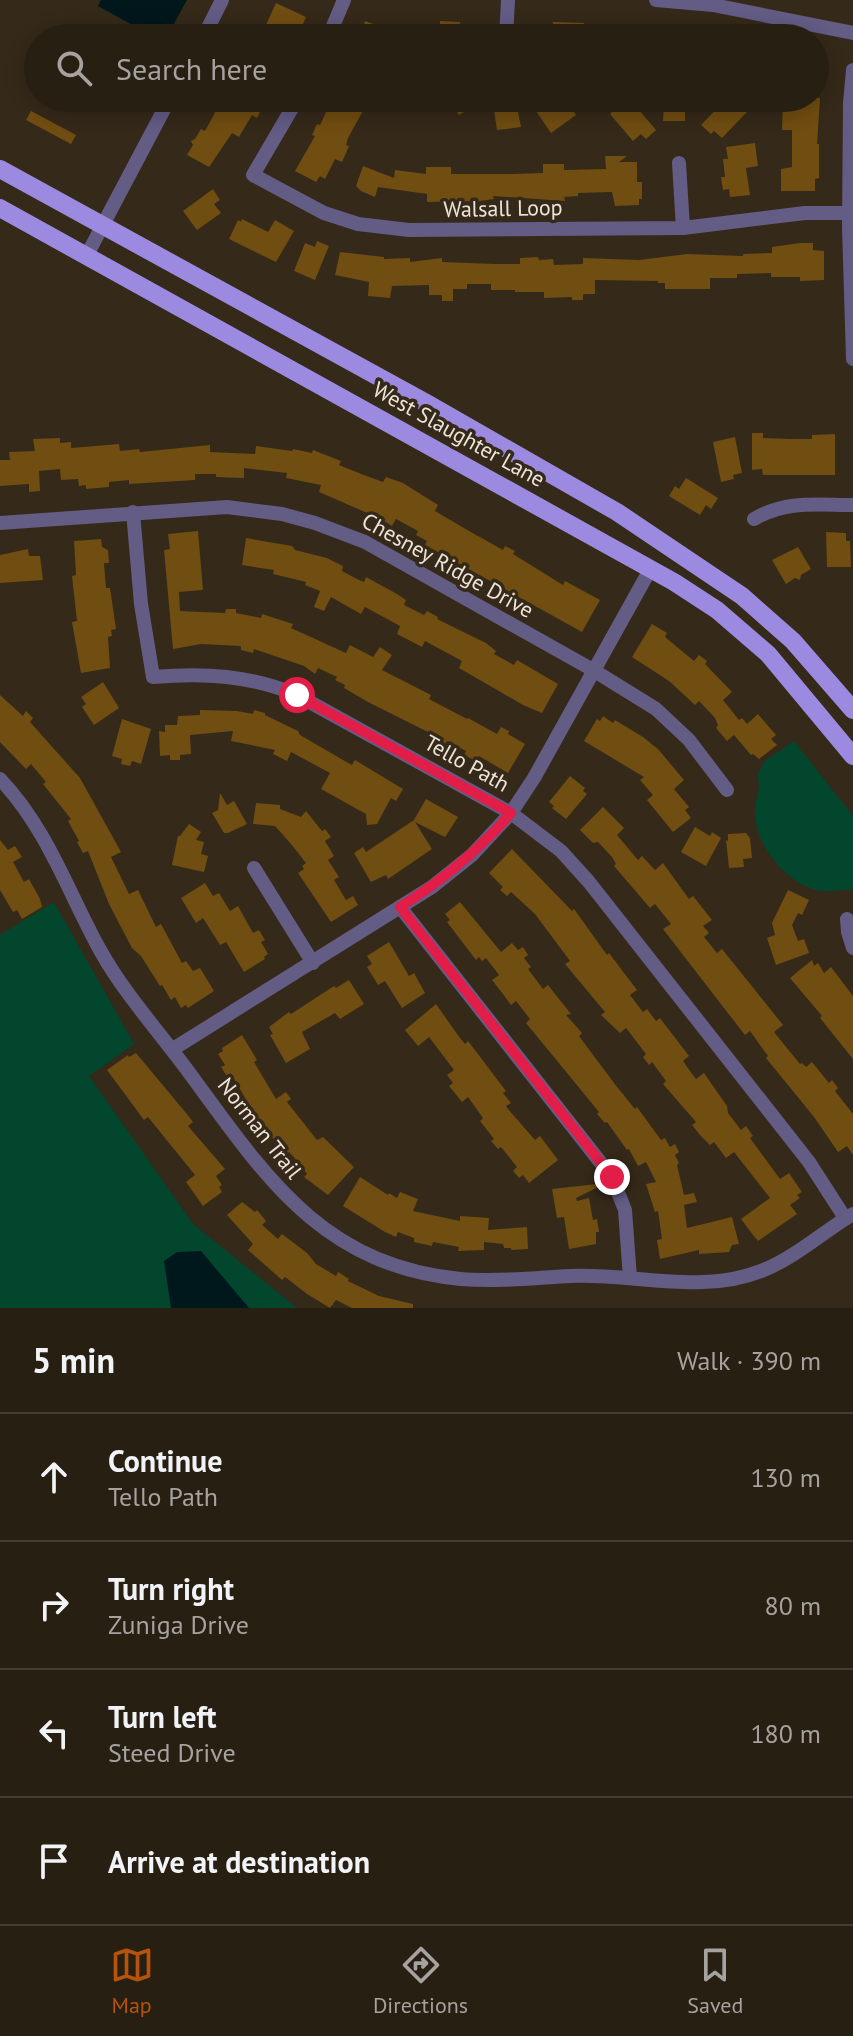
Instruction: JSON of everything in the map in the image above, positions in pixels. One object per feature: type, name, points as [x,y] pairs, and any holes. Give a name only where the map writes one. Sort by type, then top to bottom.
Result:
[{"type":"main road","name":"West Slaughter Lane","points":[[0,169],[428,404],[617,512],[742,596],[793,641],[853,710]]},
{"type":"main road","name":"West Slaughter Lane","points":[[0,208],[651,568],[717,610],[778,666],[853,756]]},
{"type":"main road","points":[[410,435],[428,404]]},
{"type":"street","points":[[210,24],[222,0]]},
{"type":"street","points":[[334,24],[344,0]]},
{"type":"street","points":[[507,24],[508,0]]},
{"type":"street","points":[[656,0],[713,5],[808,24]]},
{"type":"street","points":[[829,28],[853,33]]},
{"type":"street","points":[[853,70],[850,103],[853,359]]},
{"type":"street","points":[[87,255],[163,112]]},
{"type":"street","name":"Walsall Loop","points":[[290,112],[253,175],[324,213],[358,224],[409,230],[683,228],[805,213],[851,212]]},
{"type":"street","points":[[679,163],[683,228]]},
{"type":"street","points":[[754,519],[788,505],[853,505]]},
{"type":"street","name":"Chesney Ridge Drive","points":[[0,523],[227,507],[282,514],[336,530],[365,542],[593,670],[667,717],[727,790]]},
{"type":"street","name":"Tello Path","points":[[133,512],[139,593],[153,677],[209,674],[274,685],[511,813],[561,851],[589,882],[849,1216]]},
{"type":"street","points":[[173,1049],[400,907],[472,855],[511,813],[651,568]]},
{"type":"street","name":"Norman Trail","points":[[0,779],[17,797],[45,839],[112,970],[255,1163],[285,1197],[362,1252],[416,1271],[459,1279],[587,1275],[709,1284],[770,1268],[849,1216]]},
{"type":"street","points":[[254,868],[313,963]]},
{"type":"street","points":[[400,907],[612,1177],[625,1210],[630,1278]]},
{"type":"street","points":[[847,919],[853,948]]},
{"type":"green space","points":[[794,741],[853,816],[853,890],[821,891],[804,886],[774,860],[760,836],[755,811],[759,790],[757,775],[765,761]]},
{"type":"green space","points":[[54,902],[134,1044],[89,1076],[193,1224],[297,1308],[0,1308],[0,935]]},
{"type":"water","points":[[101,0],[187,0],[174,24],[131,24],[98,6]]},
{"type":"water","points":[[201,1251],[249,1308],[171,1308],[164,1261],[177,1252]]},
{"type":"building","points":[[276,3],[306,17],[303,24],[266,24]]},
{"type":"building","points":[[440,21],[460,22],[460,24],[440,24]]},
{"type":"building","points":[[553,22],[584,23],[584,24]]},
{"type":"building","points":[[33,112],[76,135],[71,144],[26,120]]},
{"type":"building","points":[[215,112],[260,112],[257,118],[252,115],[239,137],[232,133],[209,167],[187,155],[193,145],[191,141],[201,129],[205,131]]},
{"type":"building","points":[[326,112],[362,112],[348,138],[346,145],[349,146],[342,162],[335,159],[325,179],[320,176],[316,182],[295,171],[315,136],[312,135],[317,124],[320,125]]},
{"type":"building","points":[[494,112],[518,112],[521,127],[497,130]]},
{"type":"building","points":[[537,112],[574,112],[576,115],[551,133]]},
{"type":"building","points":[[641,112],[656,130],[646,139],[641,134],[633,141],[610,114]]},
{"type":"building","points":[[664,112],[685,112],[685,121],[663,121]]},
{"type":"building","points":[[714,112],[747,112],[722,138],[701,125]]},
{"type":"building","points":[[783,112],[819,112],[819,178],[815,179],[815,191],[781,191],[781,169],[792,167],[792,130],[782,130]]},
{"type":"building","points":[[755,143],[758,166],[746,168],[750,195],[730,197],[729,189],[723,190],[721,177],[725,177],[723,159],[728,159],[726,147]]},
{"type":"building","points":[[605,156],[627,156],[619,162],[637,162],[637,182],[642,182],[639,205],[615,206],[612,192],[578,193],[578,196],[564,197],[565,201],[493,196],[494,199],[480,201],[427,202],[427,194],[378,187],[375,197],[356,186],[363,166],[394,178],[395,170],[426,174],[426,167],[451,167],[451,174],[543,173],[543,164],[564,164],[564,170],[606,169]]},
{"type":"building","points":[[213,189],[220,200],[214,204],[221,213],[197,230],[183,211]]},
{"type":"building","points":[[242,219],[268,232],[275,220],[294,231],[276,262],[229,239],[238,220],[241,222]]},
{"type":"building","points":[[317,241],[329,246],[315,280],[294,271],[305,243],[315,247]]},
{"type":"building","points":[[813,243],[813,250],[824,251],[824,280],[800,281],[800,277],[771,277],[771,273],[737,274],[737,278],[710,278],[710,289],[665,289],[665,283],[658,281],[595,280],[595,294],[583,294],[583,300],[572,300],[572,297],[544,298],[544,292],[491,290],[491,284],[467,284],[467,289],[453,289],[453,301],[442,301],[442,295],[429,295],[429,285],[392,286],[390,298],[368,296],[369,282],[335,275],[340,252],[384,259],[410,258],[410,262],[442,258],[442,262],[520,264],[520,258],[538,257],[539,260],[553,259],[554,265],[583,264],[583,258],[639,260],[687,254],[743,256],[772,253],[772,247]]},
{"type":"building","points":[[752,433],[763,433],[763,438],[791,439],[835,434],[835,475],[763,475],[762,469],[752,470]]},
{"type":"building","points":[[735,437],[742,473],[721,482],[713,442]]},
{"type":"building","points":[[60,438],[60,443],[71,442],[71,448],[119,444],[120,451],[139,449],[140,452],[210,445],[210,452],[255,454],[256,446],[312,453],[313,450],[341,461],[339,465],[383,482],[386,477],[403,483],[438,505],[435,511],[503,550],[505,546],[515,551],[513,554],[563,585],[565,581],[600,600],[582,632],[425,545],[427,541],[416,535],[418,531],[396,519],[392,526],[319,492],[321,485],[286,478],[287,473],[244,468],[244,478],[195,474],[195,480],[129,484],[129,480],[109,482],[109,487],[86,489],[86,485],[79,486],[78,479],[61,480],[60,469],[39,471],[40,491],[29,492],[29,484],[0,486],[0,460],[10,460],[9,452],[35,451],[33,439]]},
{"type":"building","points":[[686,478],[718,498],[711,509],[706,505],[700,515],[669,496],[675,486],[679,489]]},
{"type":"building","points":[[198,531],[203,590],[179,592],[180,611],[225,613],[226,609],[236,609],[236,613],[261,618],[262,614],[293,624],[291,628],[346,653],[350,645],[373,657],[380,647],[392,655],[382,670],[431,695],[429,699],[467,719],[497,734],[501,727],[525,744],[508,773],[479,756],[476,761],[464,755],[466,751],[447,741],[445,744],[432,734],[368,702],[344,688],[345,685],[335,680],[337,677],[318,668],[315,674],[304,666],[254,649],[253,653],[241,650],[241,646],[201,644],[173,649],[164,550],[170,549],[168,534]]},
{"type":"building","points":[[826,532],[846,533],[846,541],[850,541],[851,567],[827,567]]},
{"type":"building","points":[[246,538],[292,546],[295,550],[327,558],[343,566],[342,571],[357,579],[364,582],[366,577],[397,594],[406,600],[404,605],[424,615],[427,611],[486,643],[496,651],[494,654],[514,665],[517,660],[558,684],[542,713],[523,705],[459,668],[462,661],[425,641],[422,647],[397,634],[400,626],[365,607],[361,614],[331,597],[324,611],[314,607],[320,591],[305,585],[306,582],[273,574],[274,570],[242,565]]},
{"type":"building","points":[[101,539],[102,547],[108,550],[109,563],[104,563],[106,588],[110,588],[116,629],[111,630],[112,636],[108,637],[110,668],[81,673],[72,622],[77,621],[72,576],[76,575],[74,541]]},
{"type":"building","points":[[798,547],[811,569],[801,575],[800,580],[795,578],[786,584],[772,560]]},
{"type":"building","points":[[28,549],[29,556],[40,556],[43,580],[0,583],[0,555]]},
{"type":"building","points":[[652,624],[667,633],[665,637],[694,661],[699,655],[707,661],[705,664],[732,692],[723,700],[739,720],[742,718],[747,724],[758,714],[776,735],[771,739],[777,745],[759,759],[751,755],[734,735],[727,741],[716,728],[715,718],[699,701],[695,705],[669,681],[632,657]]},
{"type":"building","points":[[103,682],[119,708],[94,725],[82,707],[86,704],[81,697]]},
{"type":"building","points":[[0,695],[23,716],[26,711],[33,718],[30,722],[80,778],[121,852],[111,857],[129,894],[138,890],[156,927],[161,924],[182,963],[186,961],[193,971],[200,968],[214,991],[188,1008],[186,1005],[181,1008],[175,997],[171,1000],[141,956],[132,948],[109,904],[88,851],[83,853],[77,842],[68,821],[71,819],[31,764],[26,769],[0,742]]},
{"type":"building","points":[[200,710],[253,714],[254,710],[265,713],[352,765],[355,760],[403,789],[396,801],[391,798],[377,824],[367,825],[366,814],[321,789],[330,773],[291,752],[287,761],[273,754],[275,750],[231,741],[233,731],[190,735],[191,754],[180,755],[180,760],[170,760],[170,755],[160,756],[159,731],[165,732],[165,725],[177,725],[178,716],[200,715]]},
{"type":"building","points":[[603,716],[643,737],[658,749],[684,780],[674,789],[689,807],[685,810],[691,818],[673,832],[647,800],[653,795],[640,780],[644,777],[584,741],[597,719],[600,721]]},
{"type":"building","points":[[122,719],[151,729],[141,764],[132,761],[130,766],[121,764],[122,759],[112,756]]},
{"type":"building","points":[[570,776],[585,788],[583,791],[587,794],[566,819],[549,802]]},
{"type":"building","points":[[220,793],[227,805],[234,801],[247,824],[224,833],[212,813],[218,810]]},
{"type":"building","points":[[426,799],[458,817],[451,828],[445,837],[415,822],[432,849],[388,879],[386,875],[371,882],[354,853],[363,847],[366,852],[414,820]]},
{"type":"building","points":[[256,803],[280,805],[280,809],[301,817],[306,811],[322,831],[325,829],[331,837],[325,841],[334,856],[328,860],[339,877],[334,880],[346,900],[353,896],[358,905],[331,922],[298,873],[306,863],[291,844],[275,826],[253,824]]},
{"type":"building","points":[[603,807],[624,828],[617,835],[638,860],[642,856],[655,870],[663,863],[689,899],[693,896],[712,920],[703,926],[709,933],[704,937],[717,953],[722,949],[783,1025],[774,1032],[800,1064],[806,1067],[812,1062],[829,1083],[832,1080],[838,1088],[835,1091],[853,1114],[853,1155],[847,1146],[838,1152],[766,1058],[768,1056],[750,1031],[745,1035],[663,929],[671,924],[655,904],[650,908],[614,866],[612,857],[598,842],[593,843],[580,830]]},
{"type":"building","points":[[189,824],[201,832],[196,840],[204,842],[201,854],[208,856],[204,872],[172,865],[178,836]]},
{"type":"building","points":[[695,827],[710,836],[712,832],[721,838],[706,866],[681,852]]},
{"type":"building","points":[[746,833],[750,838],[752,858],[743,859],[744,867],[729,868],[728,834]]},
{"type":"building","points":[[0,840],[8,850],[15,846],[22,857],[13,862],[24,882],[29,879],[40,899],[42,907],[22,919],[17,910],[13,912],[0,890]]},
{"type":"building","points":[[512,849],[572,911],[574,909],[637,990],[630,995],[643,1012],[647,1009],[656,1021],[660,1018],[689,1056],[683,1061],[690,1071],[696,1079],[704,1073],[727,1106],[728,1113],[741,1130],[746,1126],[753,1136],[750,1138],[780,1179],[789,1173],[802,1192],[797,1195],[800,1198],[790,1205],[797,1214],[758,1241],[753,1235],[741,1219],[770,1198],[734,1152],[726,1158],[714,1142],[710,1145],[700,1135],[692,1125],[696,1122],[663,1084],[666,1081],[652,1062],[649,1065],[643,1057],[646,1054],[626,1028],[620,1033],[601,1015],[605,1012],[565,964],[570,961],[535,914],[511,892],[507,896],[500,890],[503,887],[489,873]]},
{"type":"building","points":[[205,883],[213,896],[219,893],[230,911],[238,906],[253,933],[259,930],[265,940],[261,942],[268,954],[265,959],[244,972],[226,942],[220,945],[203,918],[196,923],[181,898]]},
{"type":"building","points":[[788,890],[809,900],[802,915],[798,913],[792,925],[798,941],[804,939],[809,953],[776,965],[767,938],[775,935],[772,923]]},
{"type":"building","points":[[460,902],[501,952],[512,943],[518,950],[523,947],[528,955],[524,958],[531,967],[528,969],[543,989],[548,985],[571,1014],[566,1015],[582,1033],[579,1036],[614,1083],[635,1109],[637,1107],[661,1140],[665,1138],[670,1147],[675,1144],[679,1152],[675,1155],[684,1195],[694,1193],[697,1202],[684,1205],[687,1228],[732,1217],[739,1244],[732,1245],[729,1252],[699,1254],[699,1250],[660,1259],[657,1240],[662,1239],[658,1211],[655,1212],[646,1184],[656,1182],[646,1162],[638,1166],[629,1149],[597,1114],[599,1112],[526,1023],[530,1019],[516,1001],[511,1005],[492,980],[499,975],[486,958],[476,960],[447,922],[450,920],[445,914]]},
{"type":"building","points":[[389,942],[409,976],[414,973],[425,993],[402,1008],[385,981],[378,985],[367,967],[372,964],[367,956]]},
{"type":"building","points":[[812,960],[814,966],[818,963],[824,973],[831,967],[853,996],[853,1059],[790,978]]},
{"type":"building","points":[[349,980],[364,1004],[340,1019],[335,1013],[302,1032],[310,1049],[286,1063],[270,1035],[273,1034],[269,1027],[289,1012],[291,1014],[334,986],[336,988]]},
{"type":"building","points":[[436,1004],[460,1038],[465,1044],[468,1041],[506,1091],[503,1093],[511,1103],[506,1106],[508,1109],[535,1140],[540,1136],[558,1160],[529,1183],[523,1175],[519,1178],[513,1171],[517,1167],[501,1147],[498,1149],[491,1141],[494,1139],[480,1121],[483,1118],[468,1097],[462,1102],[449,1086],[453,1083],[447,1075],[454,1070],[429,1037],[418,1046],[405,1030]]},
{"type":"building","points":[[242,1035],[276,1099],[286,1092],[291,1099],[287,1102],[317,1140],[323,1137],[354,1167],[328,1195],[304,1177],[307,1174],[289,1152],[285,1155],[252,1110],[232,1075],[228,1078],[221,1067],[225,1065],[218,1054]]},
{"type":"building","points":[[136,1053],[193,1122],[188,1126],[225,1169],[216,1176],[222,1185],[219,1187],[222,1192],[203,1206],[186,1182],[195,1175],[148,1117],[144,1120],[107,1070]]},
{"type":"building","points":[[360,1177],[388,1195],[397,1198],[400,1192],[418,1199],[413,1211],[460,1221],[460,1216],[489,1218],[488,1230],[527,1227],[528,1249],[511,1250],[504,1248],[503,1244],[484,1242],[484,1250],[458,1251],[459,1247],[414,1242],[414,1238],[398,1232],[396,1237],[343,1206]]},
{"type":"building","points":[[597,1184],[598,1187],[576,1198],[577,1201],[589,1198],[599,1232],[596,1232],[596,1244],[569,1249],[564,1217],[557,1218],[552,1189]]},
{"type":"building","points":[[242,1202],[255,1212],[257,1210],[266,1221],[262,1225],[278,1239],[282,1234],[316,1264],[336,1276],[338,1272],[348,1281],[379,1296],[413,1304],[413,1308],[352,1308],[336,1300],[330,1308],[285,1277],[282,1280],[248,1250],[253,1244],[227,1215]]},
{"type":"route","points":[[297,695],[511,813],[451,873],[400,907],[612,1177]]}]
